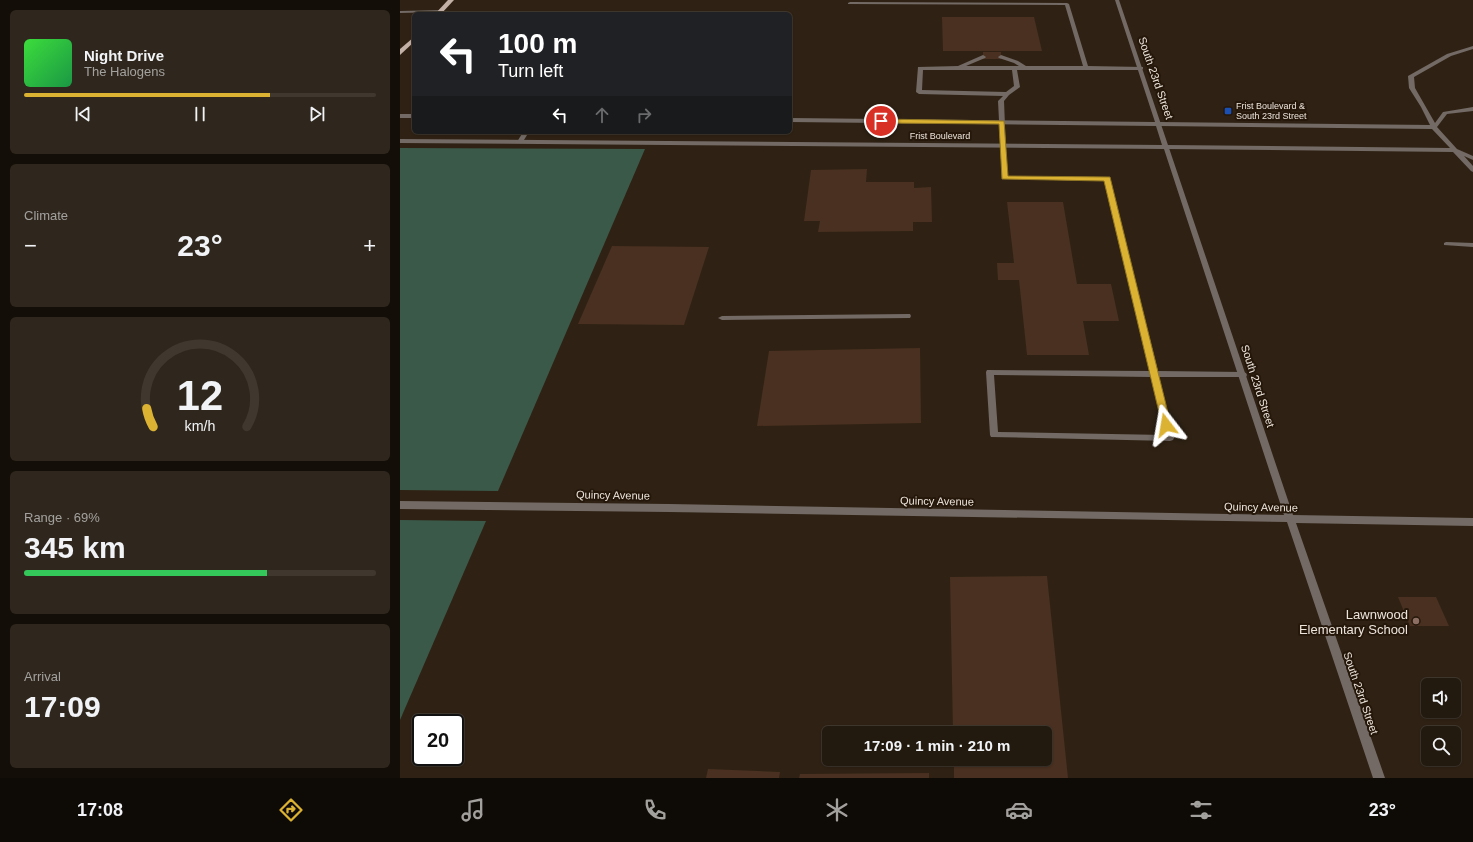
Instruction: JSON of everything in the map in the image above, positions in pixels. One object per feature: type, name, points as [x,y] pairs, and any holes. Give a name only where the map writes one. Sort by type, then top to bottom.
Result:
[{"type":"main road","points":[[440,12],[451,0]]},
{"type":"main road","points":[[400,53],[412,41]]},
{"type":"street","name":"South 23rd Street","points":[[1117,0],[1141,68],[1290,519],[1379,778]]},
{"type":"street","points":[[850,3],[1067,4],[1086,68]]},
{"type":"street","points":[[400,12],[412,12]]},
{"type":"street","points":[[1473,47],[1449,55],[1411,76],[1412,88],[1434,127],[1473,170]]},
{"type":"street","points":[[959,68],[983,57]]},
{"type":"street","points":[[1001,57],[1016,62],[1025,68]]},
{"type":"street","points":[[1008,94],[919,92],[920,68],[1141,68]]},
{"type":"street","points":[[1014,68],[1017,87],[1001,101],[1004,146],[1004,178],[1107,179],[1154,374],[1170,438],[994,435],[990,372],[1154,374],[1242,375]]},
{"type":"street","points":[[1434,127],[1445,114],[1473,109]]},
{"type":"street","points":[[400,116],[412,116]]},
{"type":"street","name":"Frist Boulevard","points":[[792,120],[1434,127]]},
{"type":"street","points":[[520,142],[525,134]]},
{"type":"street","name":"Frist Boulevard","points":[[400,142],[1454,150]]},
{"type":"street","points":[[1454,150],[1473,158]]},
{"type":"street","points":[[1446,244],[1473,245]]},
{"type":"street","points":[[722,318],[907,316]]},
{"type":"street","name":"Quincy Avenue","points":[[400,505],[677,508],[1473,522]]},
{"type":"green space","points":[[400,148],[645,149],[498,491],[400,490]]},
{"type":"green space","points":[[400,520],[486,521],[400,720]]},
{"type":"building","points":[[942,17],[1034,17],[1042,51],[943,51]]},
{"type":"building","points":[[983,52],[1001,52],[1001,59],[983,59]]},
{"type":"building","points":[[867,169],[866,182],[914,182],[914,188],[931,187],[932,222],[913,222],[913,231],[818,232],[820,221],[804,221],[811,170]]},
{"type":"building","points":[[1007,202],[1063,202],[1077,284],[1111,284],[1119,321],[1083,321],[1089,355],[1027,355],[1019,280],[998,280],[997,263],[1014,263]]},
{"type":"building","points":[[612,246],[709,247],[684,325],[578,324]]},
{"type":"building","points":[[920,348],[921,423],[757,426],[769,351]]},
{"type":"building","points":[[1047,576],[1068,778],[954,778],[954,766],[1052,766],[1052,726],[953,726],[950,577]]},
{"type":"building","points":[[1398,597],[1436,597],[1449,626],[1410,626]]},
{"type":"building","points":[[708,769],[780,772],[779,778],[706,778]]},
{"type":"building","points":[[929,773],[929,778],[799,778],[800,774]]},
{"type":"place","name":"Frist Boulevard & South 23rd Street","points":[[1228,111]]},
{"type":"place","name":"Lawnwood Elementary School","points":[[1416,621]]},
{"type":"route","points":[[881,121],[1002,122],[1004,178],[1107,179],[1166,425]]}]
